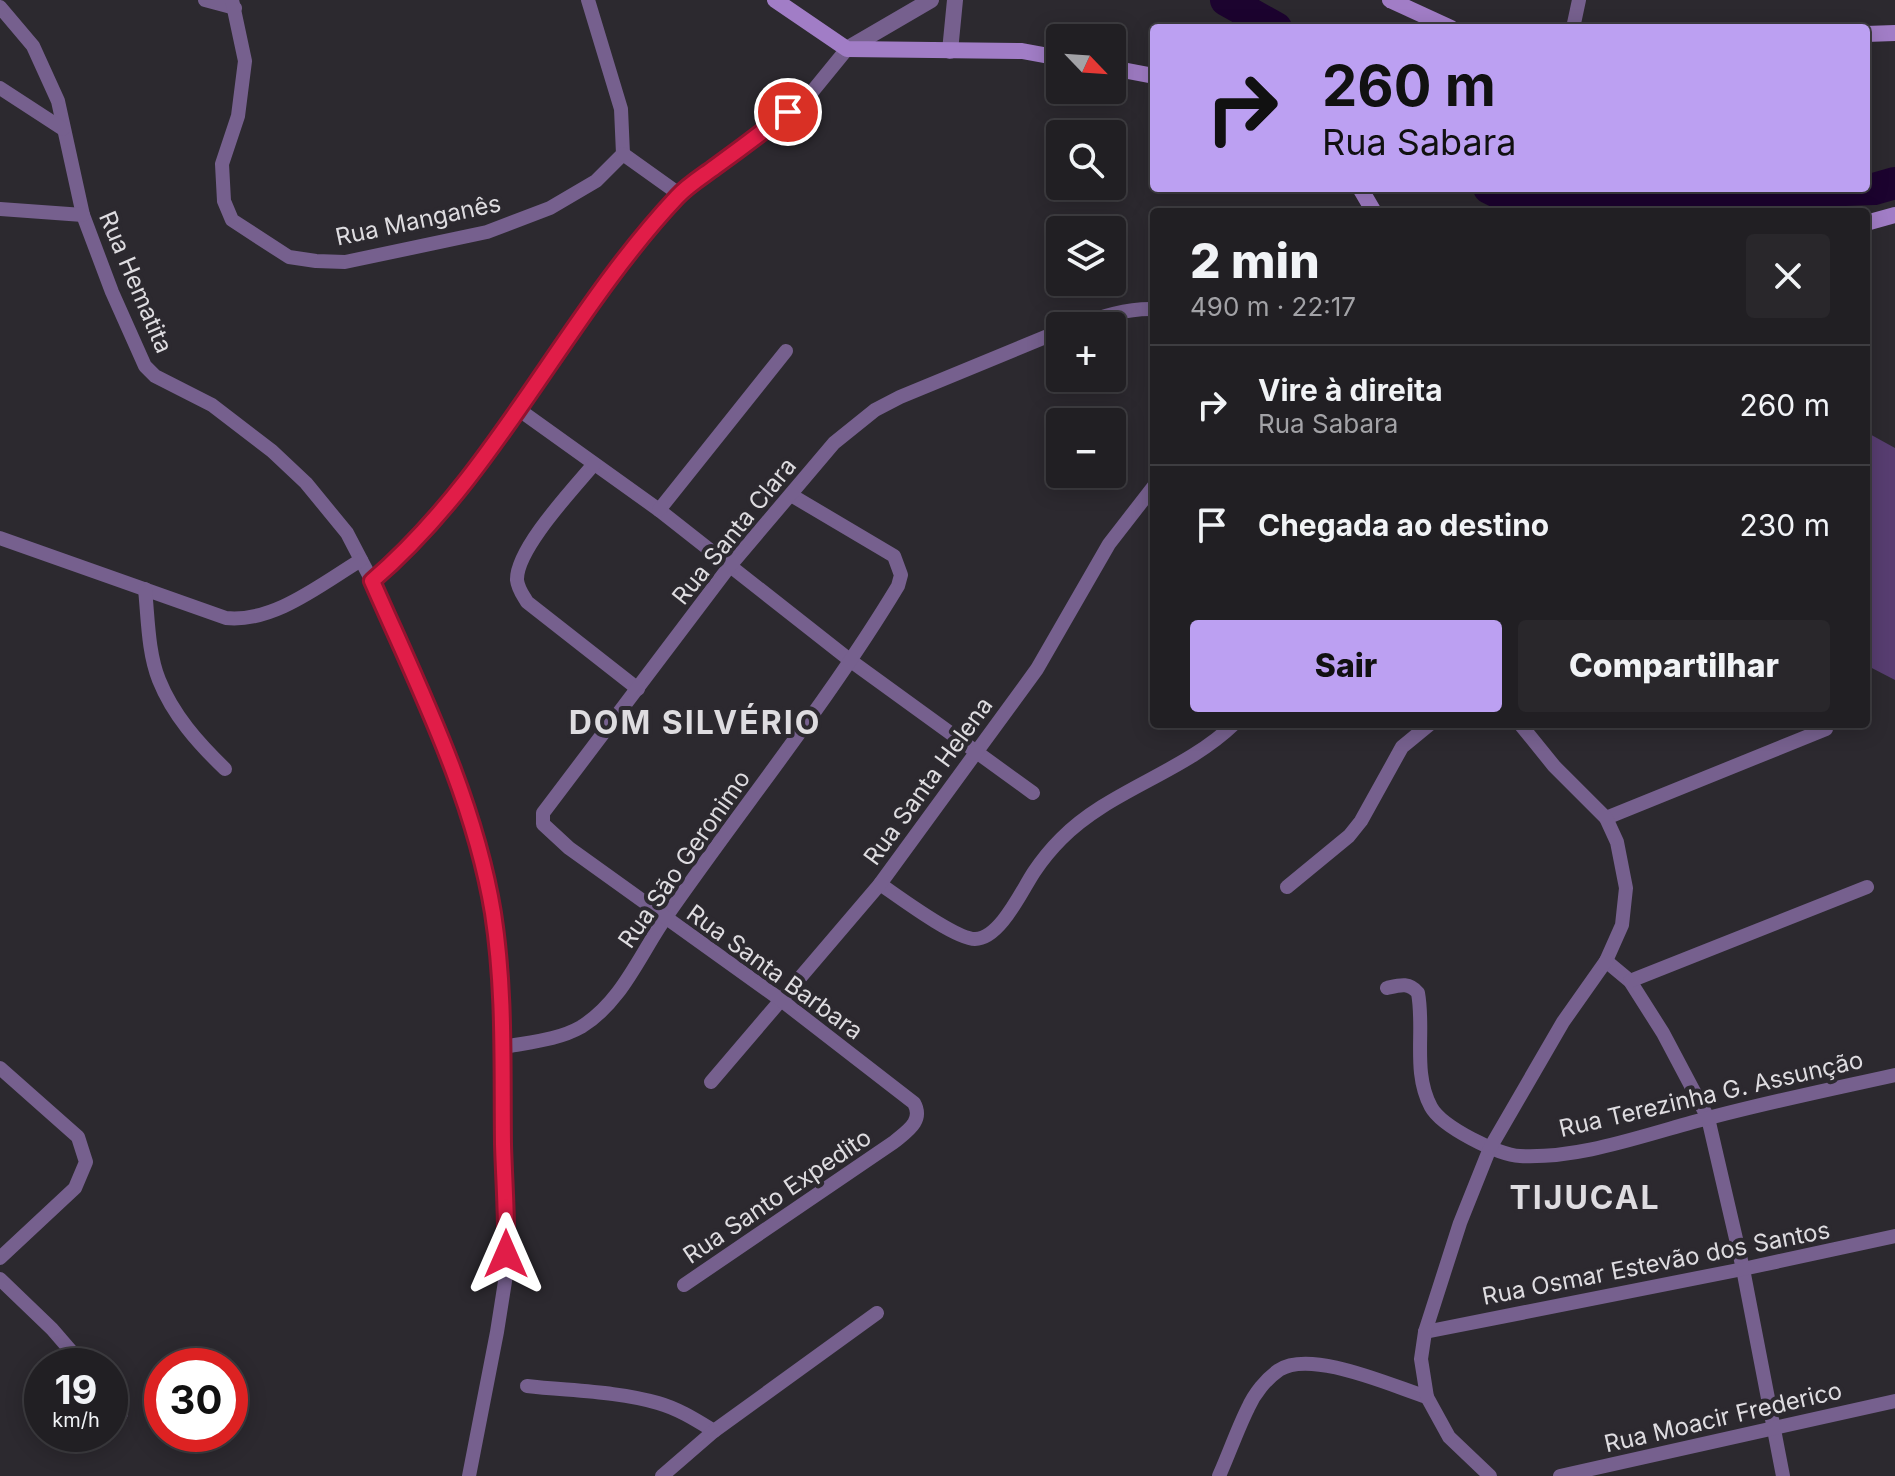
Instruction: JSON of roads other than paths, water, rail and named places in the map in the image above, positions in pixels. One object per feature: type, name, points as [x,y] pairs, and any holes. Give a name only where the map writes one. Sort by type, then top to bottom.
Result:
[{"type":"main road","points":[[775,0],[847,49],[1022,51],[1046,55]]},
{"type":"main road","points":[[1390,0],[1442,24]]},
{"type":"main road","points":[[1870,34],[1895,33]]},
{"type":"main road","points":[[1126,71],[1150,75]]},
{"type":"main road","points":[[1870,222],[1895,215]]},
{"type":"street","points":[[205,0],[233,4]]},
{"type":"street","points":[[588,0],[621,109],[623,154],[679,194]]},
{"type":"street","points":[[372,581],[429,526],[518,409],[579,320],[679,194],[807,98],[847,49],[931,0]]},
{"type":"street","points":[[950,51],[955,0]]},
{"type":"street","points":[[1574,24],[1579,0]]},
{"type":"street","name":"Rua Manganês","points":[[233,4],[245,61],[238,116],[222,164],[224,201],[232,220],[289,257],[345,262],[487,232],[550,208],[596,181],[623,154]]},
{"type":"street","name":"Rua Hematita","points":[[0,7],[33,46],[58,101],[83,215],[112,292],[145,366],[155,376],[212,405],[272,451],[306,483],[347,533],[372,581],[445,747],[467,809],[493,913],[504,1047],[503,1145],[507,1233],[506,1275],[469,1476]]},
{"type":"street","points":[[0,88],[63,129]]},
{"type":"street","points":[[0,209],[83,215]]},
{"type":"street","points":[[1126,312],[1150,309]]},
{"type":"street","name":"Rua Santa Clara","points":[[569,848],[543,824],[543,813],[729,567],[834,443],[875,410],[936,381],[1046,337]]},
{"type":"street","points":[[659,510],[786,351]]},
{"type":"street","points":[[518,409],[659,510],[851,661],[1033,793]]},
{"type":"street","points":[[594,464],[533,540],[517,576],[519,589],[527,602],[638,689]]},
{"type":"street","name":"Rua Santa Helena","points":[[711,1082],[880,884],[1053,645],[1109,544],[1150,491]]},
{"type":"street","name":"Rua São Geronimo","points":[[504,1047],[555,1038],[581,1027],[605,1007],[851,661],[887,603],[901,575],[894,556],[791,495]]},
{"type":"street","points":[[0,538],[226,618],[243,620],[284,605],[361,560]]},
{"type":"street","points":[[145,589],[158,678],[172,707],[187,728],[225,769]]},
{"type":"street","points":[[880,884],[957,933],[975,939],[990,934],[1006,917],[1035,870],[1065,834],[1100,809],[1194,756],[1229,728]]},
{"type":"street","points":[[1287,887],[1349,836],[1361,821],[1402,747],[1425,728]]},
{"type":"street","points":[[1490,1476],[1449,1437],[1427,1397],[1421,1359],[1425,1332],[1460,1223],[1490,1148],[1563,1022],[1606,961],[1622,925],[1626,888],[1617,842],[1606,818],[1554,766],[1523,728]]},
{"type":"street","points":[[1606,818],[1826,729]]},
{"type":"street","name":"Rua Santa Barbara","points":[[569,848],[781,1000],[914,1103],[917,1119],[894,1142]]},
{"type":"street","points":[[1630,981],[1867,887]]},
{"type":"street","points":[[1606,961],[1630,981],[1663,1033],[1708,1118],[1743,1269],[1783,1476]]},
{"type":"street","name":"Rua Terezinha G. Assunção","points":[[1387,988],[1401,984],[1412,986],[1418,993],[1422,1084],[1431,1109],[1444,1122],[1490,1148],[1518,1156],[1583,1151],[1708,1118],[1895,1075]]},
{"type":"street","points":[[0,1068],[78,1137],[86,1162],[75,1188],[0,1258]]},
{"type":"street","name":"Rua Santo Expedito","points":[[684,1285],[894,1142]]},
{"type":"street","name":"Rua Osmar Estevão dos Santos","points":[[1425,1332],[1895,1236]]},
{"type":"street","points":[[0,1279],[68,1348]]},
{"type":"street","points":[[662,1476],[714,1431],[877,1313]]},
{"type":"street","points":[[1219,1476],[1248,1406],[1262,1385],[1280,1369],[1298,1364],[1326,1365],[1427,1397]]},
{"type":"street","points":[[527,1386],[632,1397],[659,1403],[685,1413],[714,1431]]},
{"type":"street","name":"Rua Moacir Frederico","points":[[1560,1476],[1895,1401]]},
{"type":"waterway","points":[[1226,0],[1269,24]]},
{"type":"waterway","points":[[1870,189],[1895,183]]},
{"type":"waterway","points":[[1497,192],[1633,197],[1784,192]]},
{"type":"district","name":"DOM SILVÉRIO","points":[[695,722]]},
{"type":"district","name":"TIJUCAL","points":[[1585,1197]]}]
